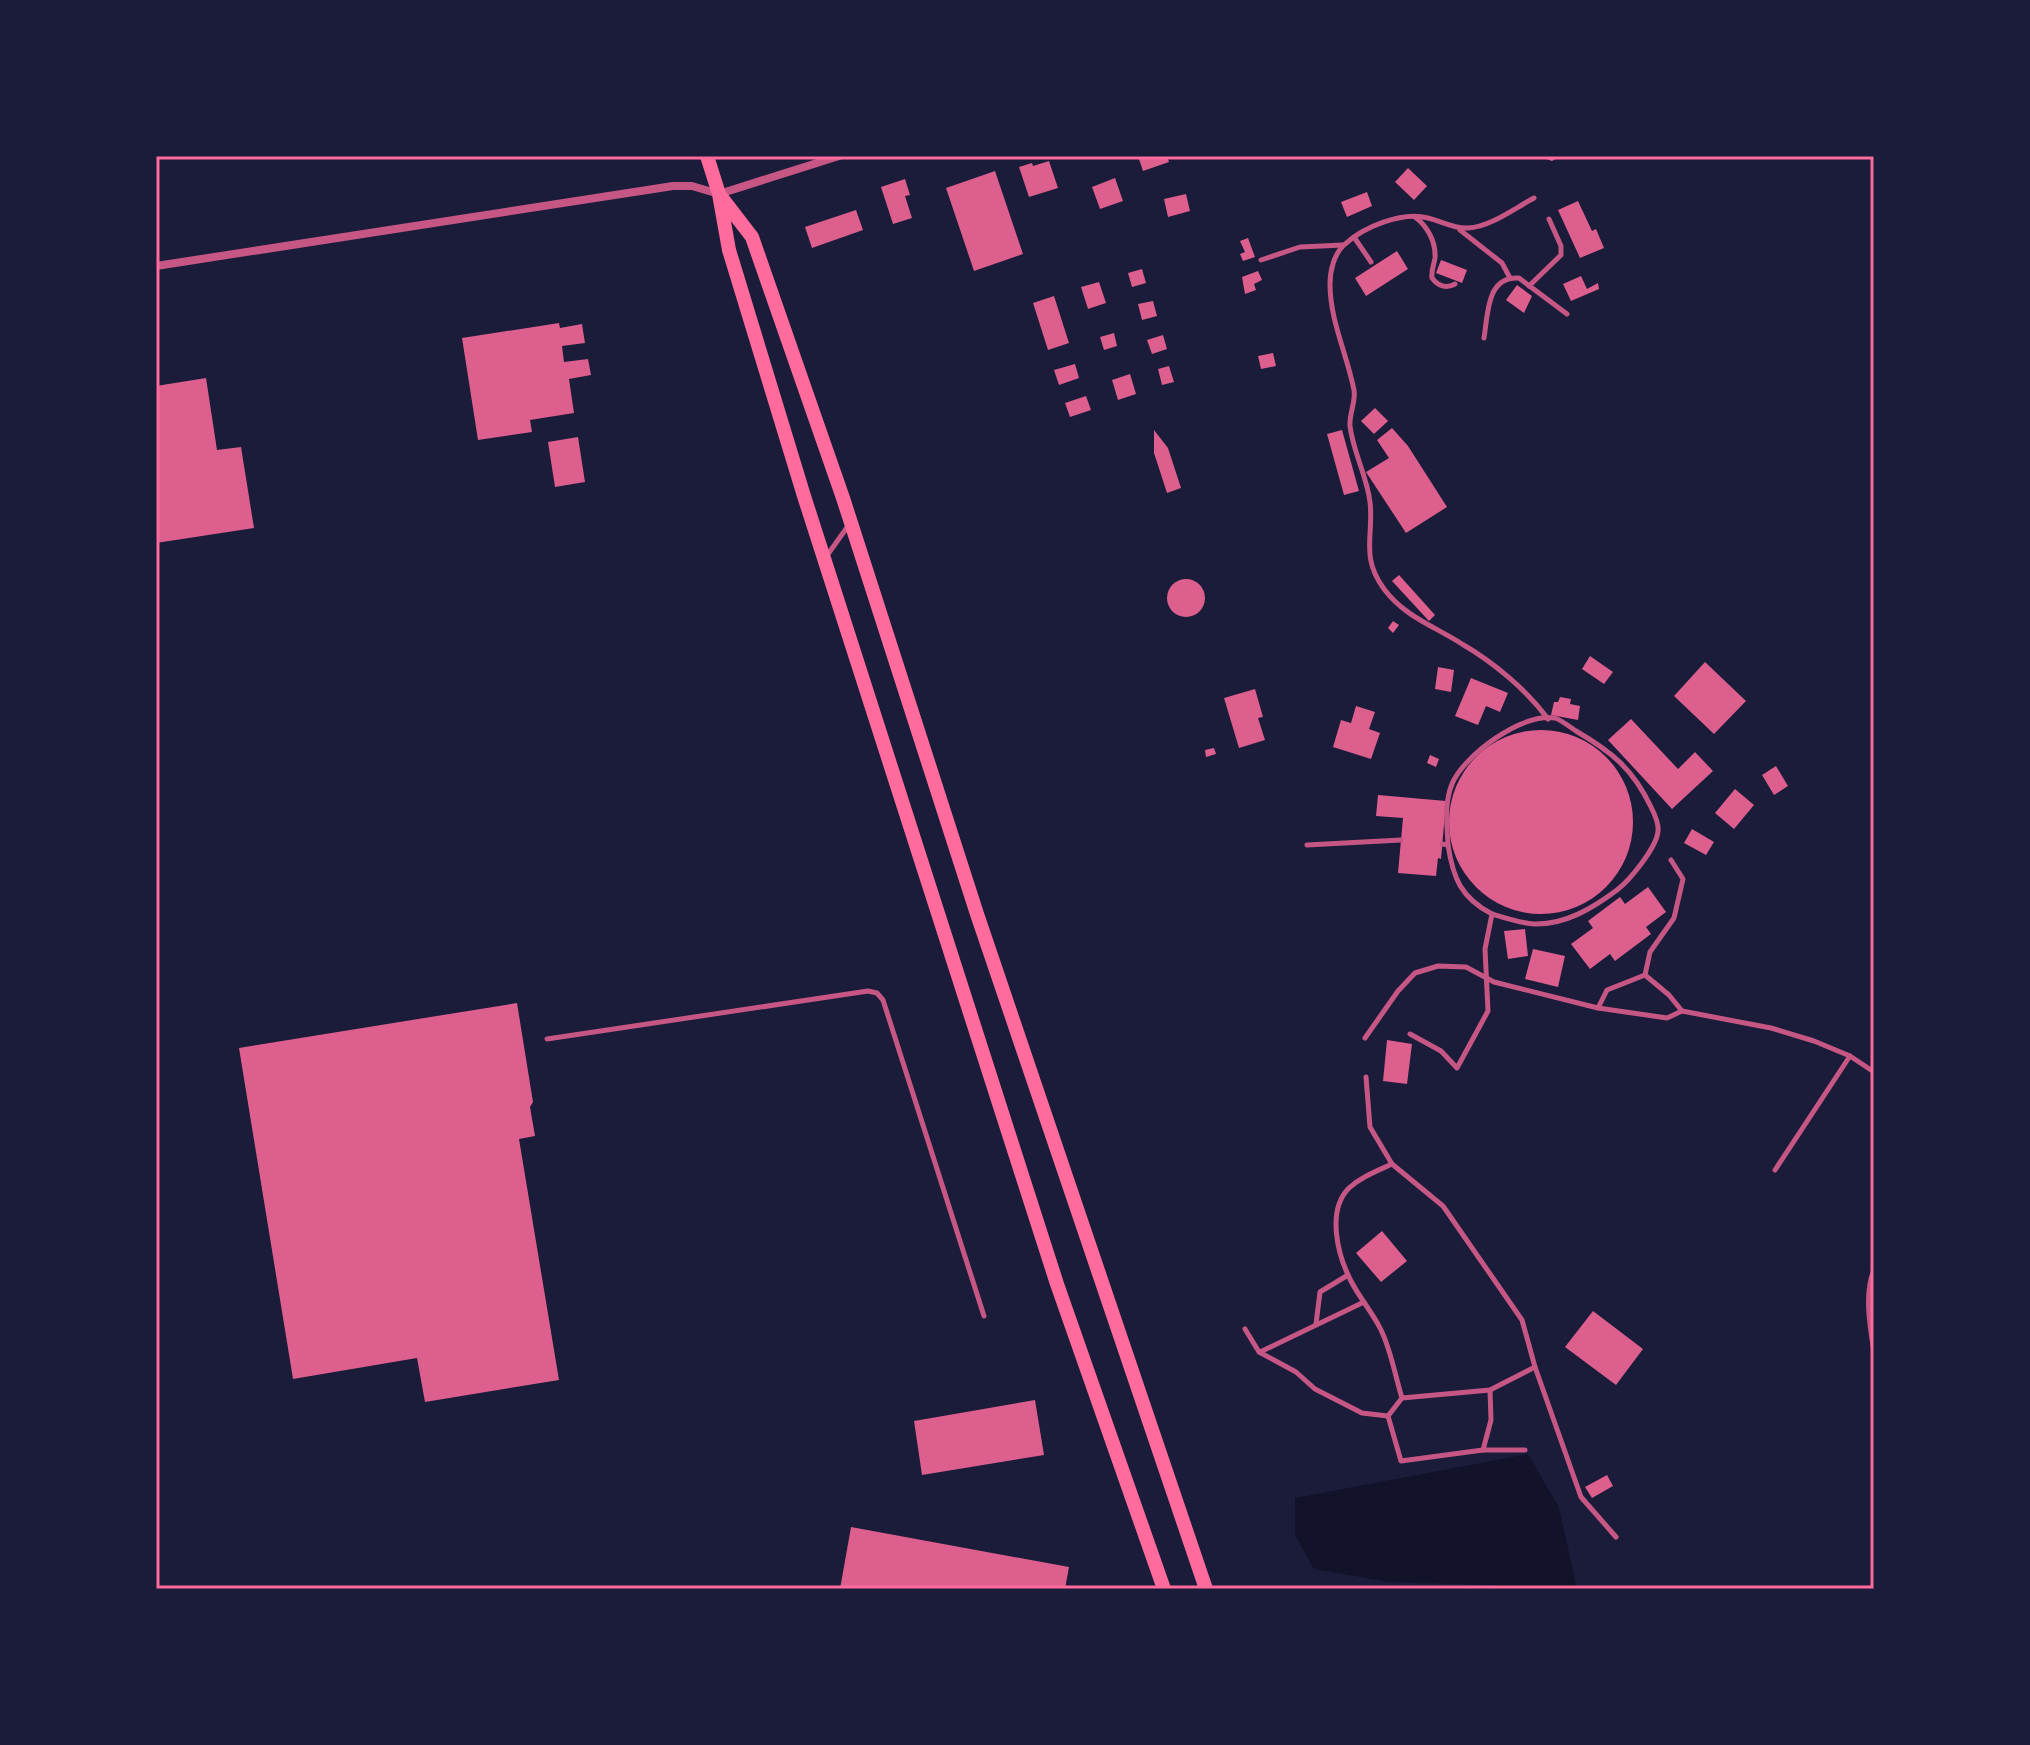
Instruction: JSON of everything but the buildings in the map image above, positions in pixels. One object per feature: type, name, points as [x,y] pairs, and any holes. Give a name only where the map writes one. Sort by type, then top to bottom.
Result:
[{"type":"main road","points":[[707,156],[719,194],[729,250],[825,559],[1057,1284],[1164,1589]]},
{"type":"main road","points":[[719,194],[752,237],[851,522],[982,929],[1206,1589]]},
{"type":"street","points":[[156,266],[673,186],[692,186],[719,194],[839,156]]},
{"type":"lane","points":[[1534,198],[1480,226],[1456,227],[1414,216],[1393,220],[1354,237],[1344,245],[1332,269],[1330,289],[1340,345],[1355,398],[1351,427],[1371,505],[1368,546],[1374,571],[1383,588],[1405,612],[1479,655],[1536,702],[1548,719]]},
{"type":"lane","points":[[1414,216],[1432,239],[1435,256],[1432,278],[1440,285],[1448,287],[1455,284]]},
{"type":"lane","points":[[1529,286],[1561,255],[1561,246],[1549,219]]},
{"type":"lane","points":[[1456,227],[1502,263],[1510,278]]},
{"type":"lane","points":[[1354,237],[1371,262]]},
{"type":"lane","points":[[1261,260],[1300,247],[1344,245]]},
{"type":"lane","points":[[1484,338],[1493,289],[1510,278],[1519,278],[1567,314]]},
{"type":"lane","points":[[825,559],[851,522]]},
{"type":"lane","points":[[1554,718],[1603,746],[1637,779],[1658,830],[1651,848],[1625,884],[1596,906],[1551,923],[1532,924],[1492,914],[1475,905],[1452,873],[1445,844],[1446,808],[1452,783],[1472,755],[1529,720],[1548,719],[1554,718]]},
{"type":"lane","points":[[1307,845],[1401,840]]},
{"type":"lane","points":[[1645,975],[1650,952],[1674,918],[1683,879],[1671,860]]},
{"type":"lane","points":[[1410,1034],[1441,1051],[1457,1068],[1488,1011],[1485,949],[1492,914]]},
{"type":"lane","points":[[1365,1038],[1398,991],[1415,973],[1438,966],[1466,967],[1494,982],[1598,1008],[1667,1018],[1682,1011],[1771,1028],[1850,1056],[1874,1072]]},
{"type":"lane","points":[[1598,1008],[1607,990],[1645,975]]},
{"type":"lane","points":[[1645,975],[1669,995],[1682,1011]]},
{"type":"lane","points":[[547,1039],[868,991],[877,993],[883,1000],[984,1316]]},
{"type":"lane","points":[[1775,1170],[1850,1056]]},
{"type":"lane","points":[[1366,1077],[1370,1127],[1392,1164],[1443,1206],[1522,1320],[1535,1367],[1581,1497],[1616,1537]]},
{"type":"lane","points":[[1392,1164],[1367,1175],[1348,1189],[1338,1207],[1336,1229],[1348,1275],[1382,1331],[1402,1398]]},
{"type":"lane","points":[[1874,1270],[1870,1292],[1870,1330],[1874,1352]]},
{"type":"lane","points":[[1316,1325],[1320,1292],[1348,1275]]},
{"type":"lane","points":[[1259,1352],[1364,1302]]},
{"type":"lane","points":[[1245,1329],[1259,1352],[1296,1372],[1315,1389],[1362,1413],[1388,1416]]},
{"type":"lane","points":[[1388,1416],[1402,1398],[1490,1390],[1535,1367]]},
{"type":"lane","points":[[1483,1450],[1491,1420],[1490,1390]]},
{"type":"lane","points":[[1388,1416],[1401,1461],[1483,1450],[1525,1450]]},
{"type":"shaded area","points":[[1528,1454],[1559,1508],[1577,1589],[1499,1589],[1492,1585],[1390,1582],[1314,1569],[1295,1535],[1295,1498]]}]
